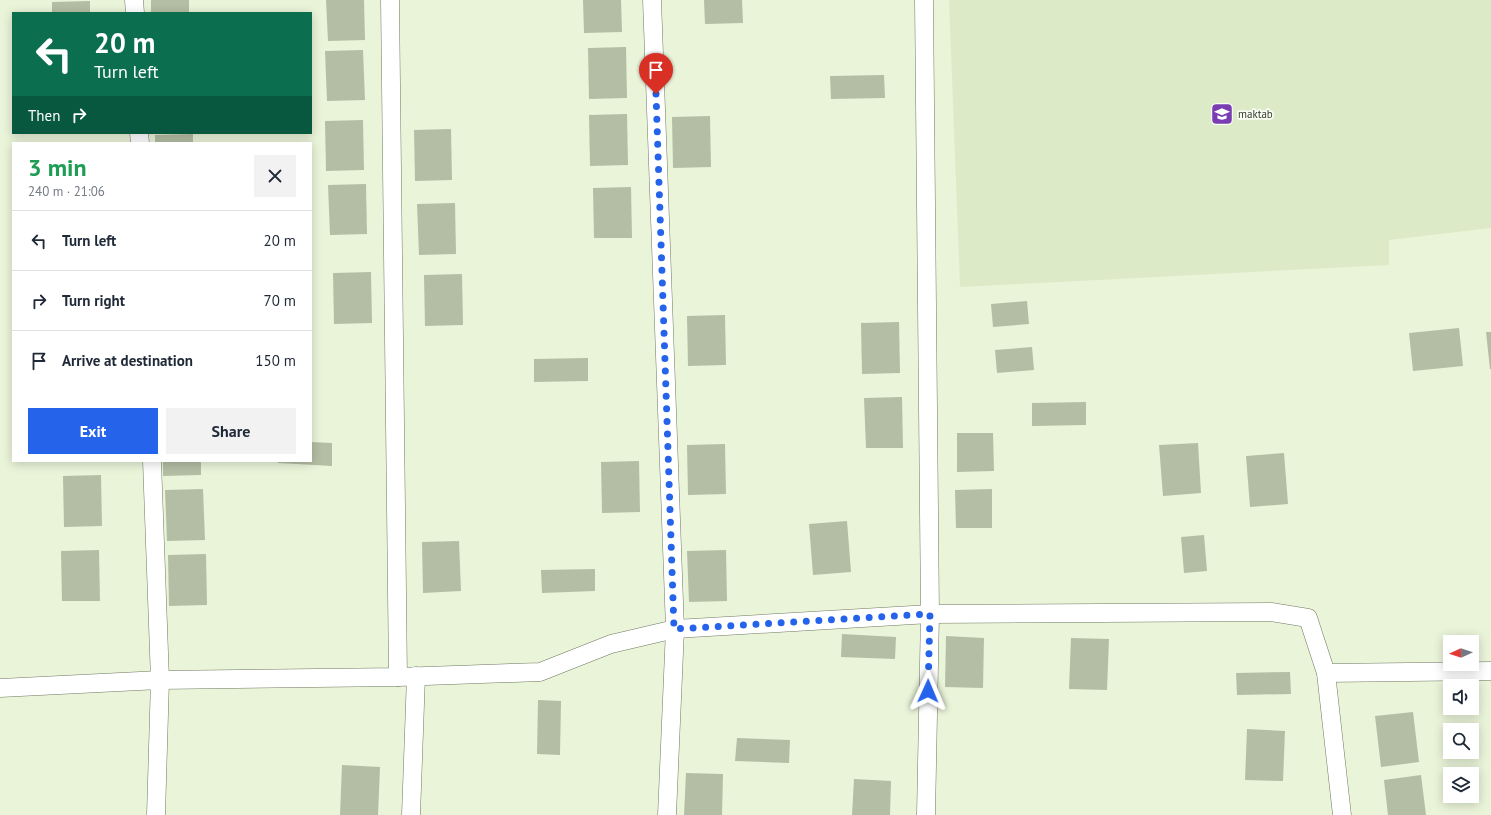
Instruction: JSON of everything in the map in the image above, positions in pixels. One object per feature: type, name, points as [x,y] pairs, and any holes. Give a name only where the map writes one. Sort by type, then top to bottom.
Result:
[{"type":"street","points":[[134,0],[135,12]]},
{"type":"street","points":[[390,0],[398,677]]},
{"type":"street","points":[[652,0],[674,629],[667,815]]},
{"type":"street","points":[[924,0],[930,614],[926,815]]},
{"type":"street","points":[[152,462],[160,680],[156,815]]},
{"type":"street","points":[[0,688],[160,680],[398,677],[540,672],[611,644],[674,629],[930,614],[1271,612],[1308,618],[1326,673],[1342,815]]},
{"type":"street","points":[[1326,673],[1491,671]]},
{"type":"street","points":[[411,815],[416,676]]},
{"type":"shaded area","name":"maktab","points":[[949,0],[1491,0],[1491,228],[1389,240],[1389,265],[960,287]]},
{"type":"building","points":[[151,0],[189,0],[189,12],[151,12]]},
{"type":"building","points":[[326,0],[364,0],[365,40],[328,41]]},
{"type":"building","points":[[583,0],[621,0],[622,32],[584,33]]},
{"type":"building","points":[[704,0],[742,0],[743,23],[705,24]]},
{"type":"building","points":[[90,1],[90,12],[52,12],[52,2]]},
{"type":"building","points":[[626,47],[627,98],[589,99],[588,48]]},
{"type":"building","points":[[363,50],[365,100],[327,101],[325,51]]},
{"type":"building","points":[[884,75],[885,98],[831,99],[830,76]]},
{"type":"building","points":[[627,114],[628,165],[590,166],[589,115]]},
{"type":"building","points":[[710,116],[711,167],[673,168],[672,117]]},
{"type":"building","points":[[363,120],[364,170],[326,171],[325,121]]},
{"type":"building","points":[[451,129],[452,180],[415,181],[414,130]]},
{"type":"building","points":[[193,134],[193,142],[155,142],[155,135]]},
{"type":"building","points":[[366,184],[367,234],[330,235],[328,185]]},
{"type":"building","points":[[631,187],[632,238],[594,238],[593,188]]},
{"type":"building","points":[[455,203],[456,254],[419,255],[417,204]]},
{"type":"building","points":[[371,272],[372,323],[334,324],[333,273]]},
{"type":"building","points":[[462,274],[463,325],[425,326],[424,275]]},
{"type":"building","points":[[1027,301],[1029,324],[993,327],[991,304]]},
{"type":"building","points":[[725,315],[726,365],[688,366],[687,316]]},
{"type":"building","points":[[899,322],[900,373],[862,374],[861,323]]},
{"type":"building","points":[[1459,328],[1463,366],[1413,371],[1409,333]]},
{"type":"building","points":[[1486,332],[1491,332],[1491,369],[1490,369]]},
{"type":"building","points":[[1032,347],[1034,370],[997,373],[995,350]]},
{"type":"building","points":[[588,358],[588,381],[534,382],[534,359]]},
{"type":"building","points":[[902,397],[903,448],[866,448],[864,398]]},
{"type":"building","points":[[1086,402],[1086,425],[1032,426],[1032,403]]},
{"type":"building","points":[[957,433],[993,433],[994,471],[957,472]]},
{"type":"building","points":[[312,442],[332,443],[332,466],[278,463],[312,462]]},
{"type":"building","points":[[1198,443],[1201,493],[1163,496],[1159,445]]},
{"type":"building","points":[[725,444],[726,494],[688,495],[687,445]]},
{"type":"building","points":[[1284,453],[1288,504],[1250,507],[1246,456]]},
{"type":"building","points":[[639,461],[640,512],[602,513],[601,462]]},
{"type":"building","points":[[163,462],[201,462],[201,475],[163,476]]},
{"type":"building","points":[[101,475],[102,526],[64,527],[63,476]]},
{"type":"building","points":[[203,489],[205,540],[167,541],[165,490]]},
{"type":"building","points":[[992,489],[992,528],[956,528],[955,490]]},
{"type":"building","points":[[847,521],[851,572],[813,575],[809,524]]},
{"type":"building","points":[[1204,535],[1207,571],[1184,573],[1181,537]]},
{"type":"building","points":[[459,541],[461,591],[423,593],[422,542]]},
{"type":"building","points":[[99,550],[100,601],[62,601],[61,551]]},
{"type":"building","points":[[726,550],[727,601],[689,602],[687,551]]},
{"type":"building","points":[[206,554],[207,605],[169,606],[168,555]]},
{"type":"building","points":[[595,569],[595,591],[542,593],[541,570]]},
{"type":"building","points":[[842,634],[896,637],[895,659],[841,657]]},
{"type":"building","points":[[946,636],[984,638],[983,688],[945,687]]},
{"type":"building","points":[[1071,638],[1109,639],[1107,690],[1069,689]]},
{"type":"building","points":[[1290,672],[1291,694],[1237,695],[1236,673]]},
{"type":"building","points":[[538,700],[561,701],[560,755],[537,754]]},
{"type":"building","points":[[1413,712],[1419,762],[1381,767],[1375,716]]},
{"type":"building","points":[[1247,729],[1285,731],[1283,781],[1245,780]]},
{"type":"building","points":[[737,738],[790,740],[789,763],[735,761]]},
{"type":"building","points":[[342,765],[380,767],[378,815],[340,815]]},
{"type":"building","points":[[686,773],[723,774],[722,815],[684,815]]},
{"type":"building","points":[[1421,775],[1426,815],[1388,815],[1384,780]]},
{"type":"building","points":[[854,779],[891,781],[890,815],[852,815]]},
{"type":"place","name":"maktab","points":[[1222,114]]},
{"type":"route","points":[[656,94],[674,629],[930,614],[928,691]]}]
